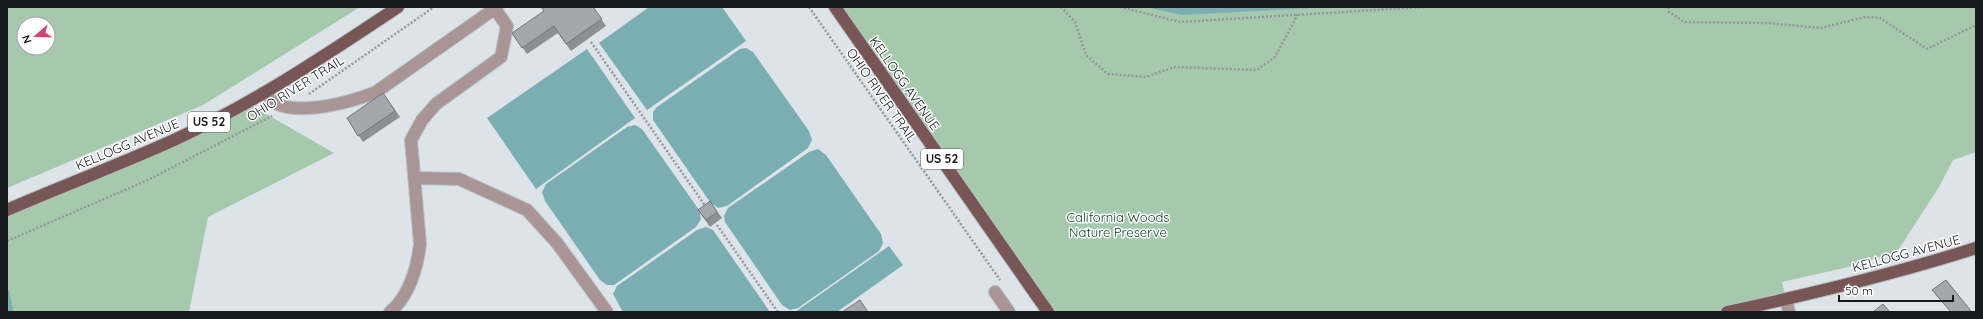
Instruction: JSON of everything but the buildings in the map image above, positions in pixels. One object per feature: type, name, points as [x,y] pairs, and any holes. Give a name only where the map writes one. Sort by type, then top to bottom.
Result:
[{"type":"main road","name":"KELLOGG AVENUE","points":[[7,210],[175,139],[263,93],[321,58],[398,7]]},
{"type":"main road","name":"KELLOGG AVENUE","points":[[835,7],[1048,312]]},
{"type":"main road","name":"KELLOGG AVENUE","points":[[1727,312],[1786,299],[1944,258],[1976,248]]},
{"type":"street","points":[[263,93],[275,103],[289,106],[325,106],[356,100],[376,92],[496,8],[507,26],[501,57],[436,104],[422,120],[411,140],[420,244],[418,258],[407,292],[399,304],[390,312]]},
{"type":"street","points":[[415,178],[459,178],[527,210],[557,243],[607,312]]},
{"type":"street","points":[[1000,289],[1009,312]]},
{"type":"street","points":[[1786,299],[1789,312]]},
{"type":"path","name":"OHIO RIVER TRAIL","points":[[7,241],[148,180],[289,106],[329,81],[434,7]]},
{"type":"path","name":"OHIO RIVER TRAIL","points":[[809,7],[1000,289]]},
{"type":"path","points":[[1061,7],[1075,22],[1086,55],[1108,74],[1146,77],[1174,67],[1257,70],[1275,57],[1298,14]]},
{"type":"path","points":[[1120,7],[1180,22],[1424,7]]},
{"type":"path","points":[[1668,7],[1669,12],[1684,22],[1768,23],[1821,28],[1865,17],[1880,18],[1927,49],[1976,25]]},
{"type":"path","points":[[590,42],[706,207]]},
{"type":"path","points":[[717,225],[778,312]]},
{"type":"green space","points":[[7,7],[360,7],[203,105],[7,188]]},
{"type":"green space","name":"California Woods Nature Preserve","points":[[835,7],[1976,7],[1976,152],[1953,160],[1939,187],[1897,252],[1844,268],[1782,282],[1786,299],[1727,312],[1048,312]]},
{"type":"green space","points":[[247,103],[334,153],[208,217],[189,312],[7,312],[7,210]]},
{"type":"water","points":[[649,7],[722,7],[746,41],[647,110],[599,43]]},
{"type":"water","points":[[1146,7],[1332,7],[1181,15]]},
{"type":"water","points":[[746,48],[753,52],[809,131],[812,140],[808,148],[727,206],[718,208],[710,202],[653,120],[653,112],[657,107],[740,49]]},
{"type":"water","points":[[587,49],[635,118],[536,189],[487,118]]},
{"type":"water","points":[[635,125],[642,129],[699,210],[701,219],[696,227],[614,285],[607,285],[600,280],[545,201],[542,192],[546,184],[627,127]]},
{"type":"water","points":[[818,149],[826,155],[881,234],[883,243],[879,251],[798,308],[790,310],[782,305],[725,222],[724,216],[728,208],[809,152]]},
{"type":"water","points":[[706,227],[713,230],[770,312],[623,312],[613,294],[617,286],[697,230]]},
{"type":"water","points":[[889,246],[903,265],[837,312],[795,312]]},
{"type":"waterway","points":[[7,292],[11,312]]}]
